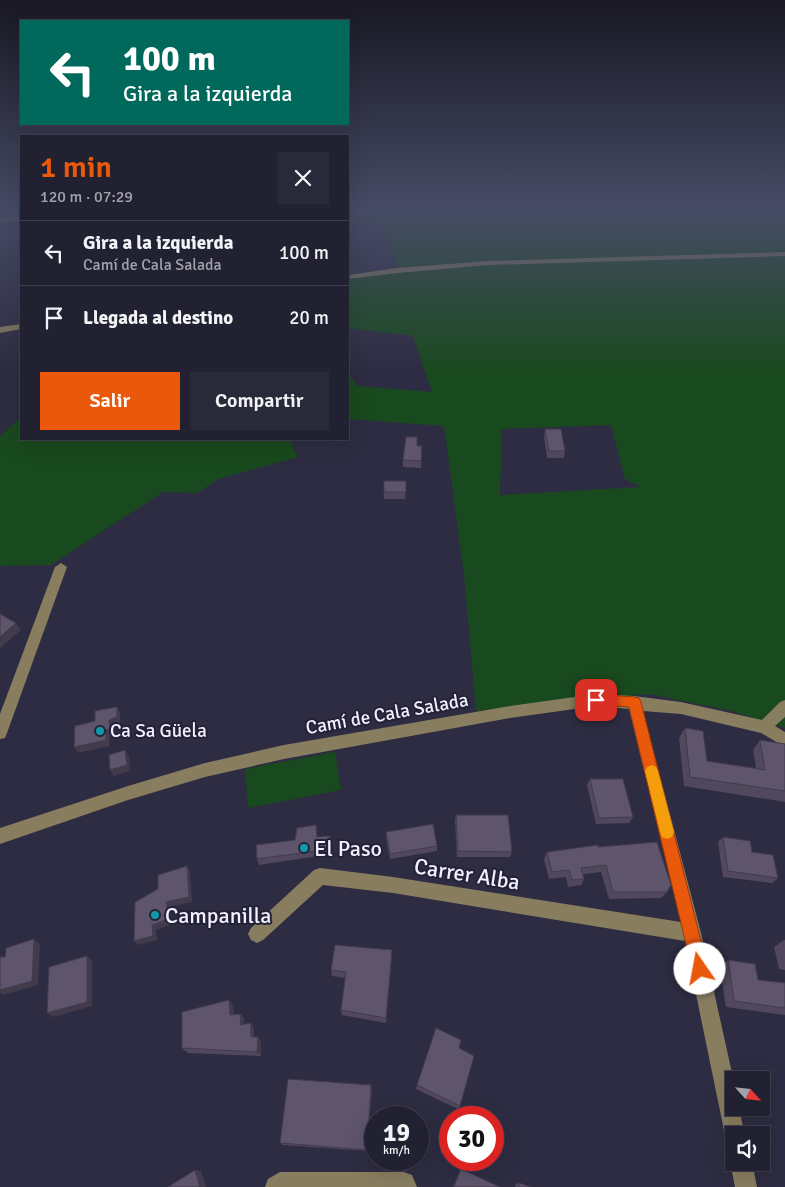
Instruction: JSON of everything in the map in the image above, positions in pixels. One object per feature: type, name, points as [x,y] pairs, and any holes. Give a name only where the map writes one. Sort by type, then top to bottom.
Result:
[{"type":"street","points":[[349,277],[373,272],[484,263]]},
{"type":"street","points":[[0,330],[20,328]]},
{"type":"street","points":[[0,734],[61,567]]},
{"type":"street","name":"Camí de Cala Salada","points":[[0,836],[196,772],[284,752],[500,714],[596,700],[634,702],[681,708],[764,727],[785,740]]},
{"type":"street","points":[[634,702],[692,932],[733,1126]]},
{"type":"street","points":[[764,727],[783,712]]},
{"type":"street","name":"Carrer Alba","points":[[257,934],[320,876],[393,885],[692,932]]},
{"type":"street","points":[[743,1171],[746,1187]]},
{"type":"street","points":[[276,1187],[280,1184],[318,1183],[404,1183],[406,1187]]},
{"type":"green space","points":[[396,263],[785,263],[785,728],[732,711],[649,694],[476,711],[464,575],[444,426],[349,419],[349,374],[357,386],[432,392],[413,336],[349,328],[349,280],[398,269]],"holes":[[[611,425],[625,479],[640,487],[500,495],[502,429]]]},
{"type":"green space","points":[[20,418],[20,440],[290,440],[298,457],[218,479],[197,493],[163,492],[51,565],[0,566],[0,436]]},
{"type":"green space","points":[[335,752],[341,790],[248,808],[245,769]]},
{"type":"building","points":[[545,429],[561,429],[565,451],[549,451]]},
{"type":"building","points":[[406,437],[417,437],[417,446],[422,446],[421,461],[403,460]]},
{"type":"building","points":[[384,481],[406,481],[406,492],[384,492]]},
{"type":"building","points":[[0,614],[16,623],[0,637]]},
{"type":"building","points":[[117,707],[117,717],[109,720],[110,729],[106,730],[106,740],[74,747],[75,726],[95,721],[95,711]]},
{"type":"building","points":[[685,728],[703,731],[707,761],[765,770],[760,740],[785,744],[785,791],[690,777]]},
{"type":"building","points":[[125,750],[127,765],[110,770],[109,755]]},
{"type":"building","points":[[590,779],[623,779],[633,817],[599,818]]},
{"type":"building","points":[[456,815],[508,815],[512,852],[458,851]]},
{"type":"building","points":[[433,824],[437,846],[390,854],[386,832]]},
{"type":"building","name":"El Paso","points":[[316,825],[317,837],[330,836],[330,849],[257,859],[256,845],[295,840],[297,828]]},
{"type":"building","points":[[723,837],[750,841],[752,852],[773,855],[778,878],[728,871]]},
{"type":"building","points":[[657,842],[671,885],[667,892],[613,892],[606,865],[581,868],[584,879],[572,880],[569,870],[552,872],[547,852],[598,845],[598,847]]},
{"type":"building","name":"Campanilla","points":[[187,866],[189,897],[166,902],[169,919],[152,925],[153,936],[134,941],[135,902],[158,889],[158,875]]},
{"type":"building","points":[[34,939],[32,981],[0,990],[0,957],[5,957],[6,948]]},
{"type":"building","points":[[335,945],[392,950],[386,1018],[341,1010],[346,972],[331,970]]},
{"type":"building","points":[[87,956],[87,1002],[47,1013],[49,967]]},
{"type":"building","points":[[728,960],[755,964],[758,980],[785,983],[785,1008],[734,1001]]},
{"type":"building","points":[[229,1000],[230,1015],[241,1014],[240,1025],[251,1023],[251,1037],[258,1037],[257,1052],[182,1048],[182,1012]]},
{"type":"building","points":[[436,1028],[461,1040],[459,1048],[474,1056],[460,1106],[417,1085]]},
{"type":"building","points":[[288,1079],[371,1085],[370,1106],[364,1106],[364,1150],[280,1143]]},
{"type":"building","points":[[195,1170],[200,1187],[168,1187]]},
{"type":"building","points":[[460,1171],[465,1171],[500,1187],[454,1187]]},
{"type":"building","points":[[519,1183],[531,1187],[519,1187]]},
{"type":"slow traffic","points":[[652,771],[667,832]]},
{"type":"place","name":"Ca Sa Güela","points":[[100,731]]},
{"type":"place","name":"El Paso","points":[[304,848]]},
{"type":"place","name":"Campanilla","points":[[155,915]]},
{"type":"route","points":[[596,700],[634,702],[700,969]]}]
